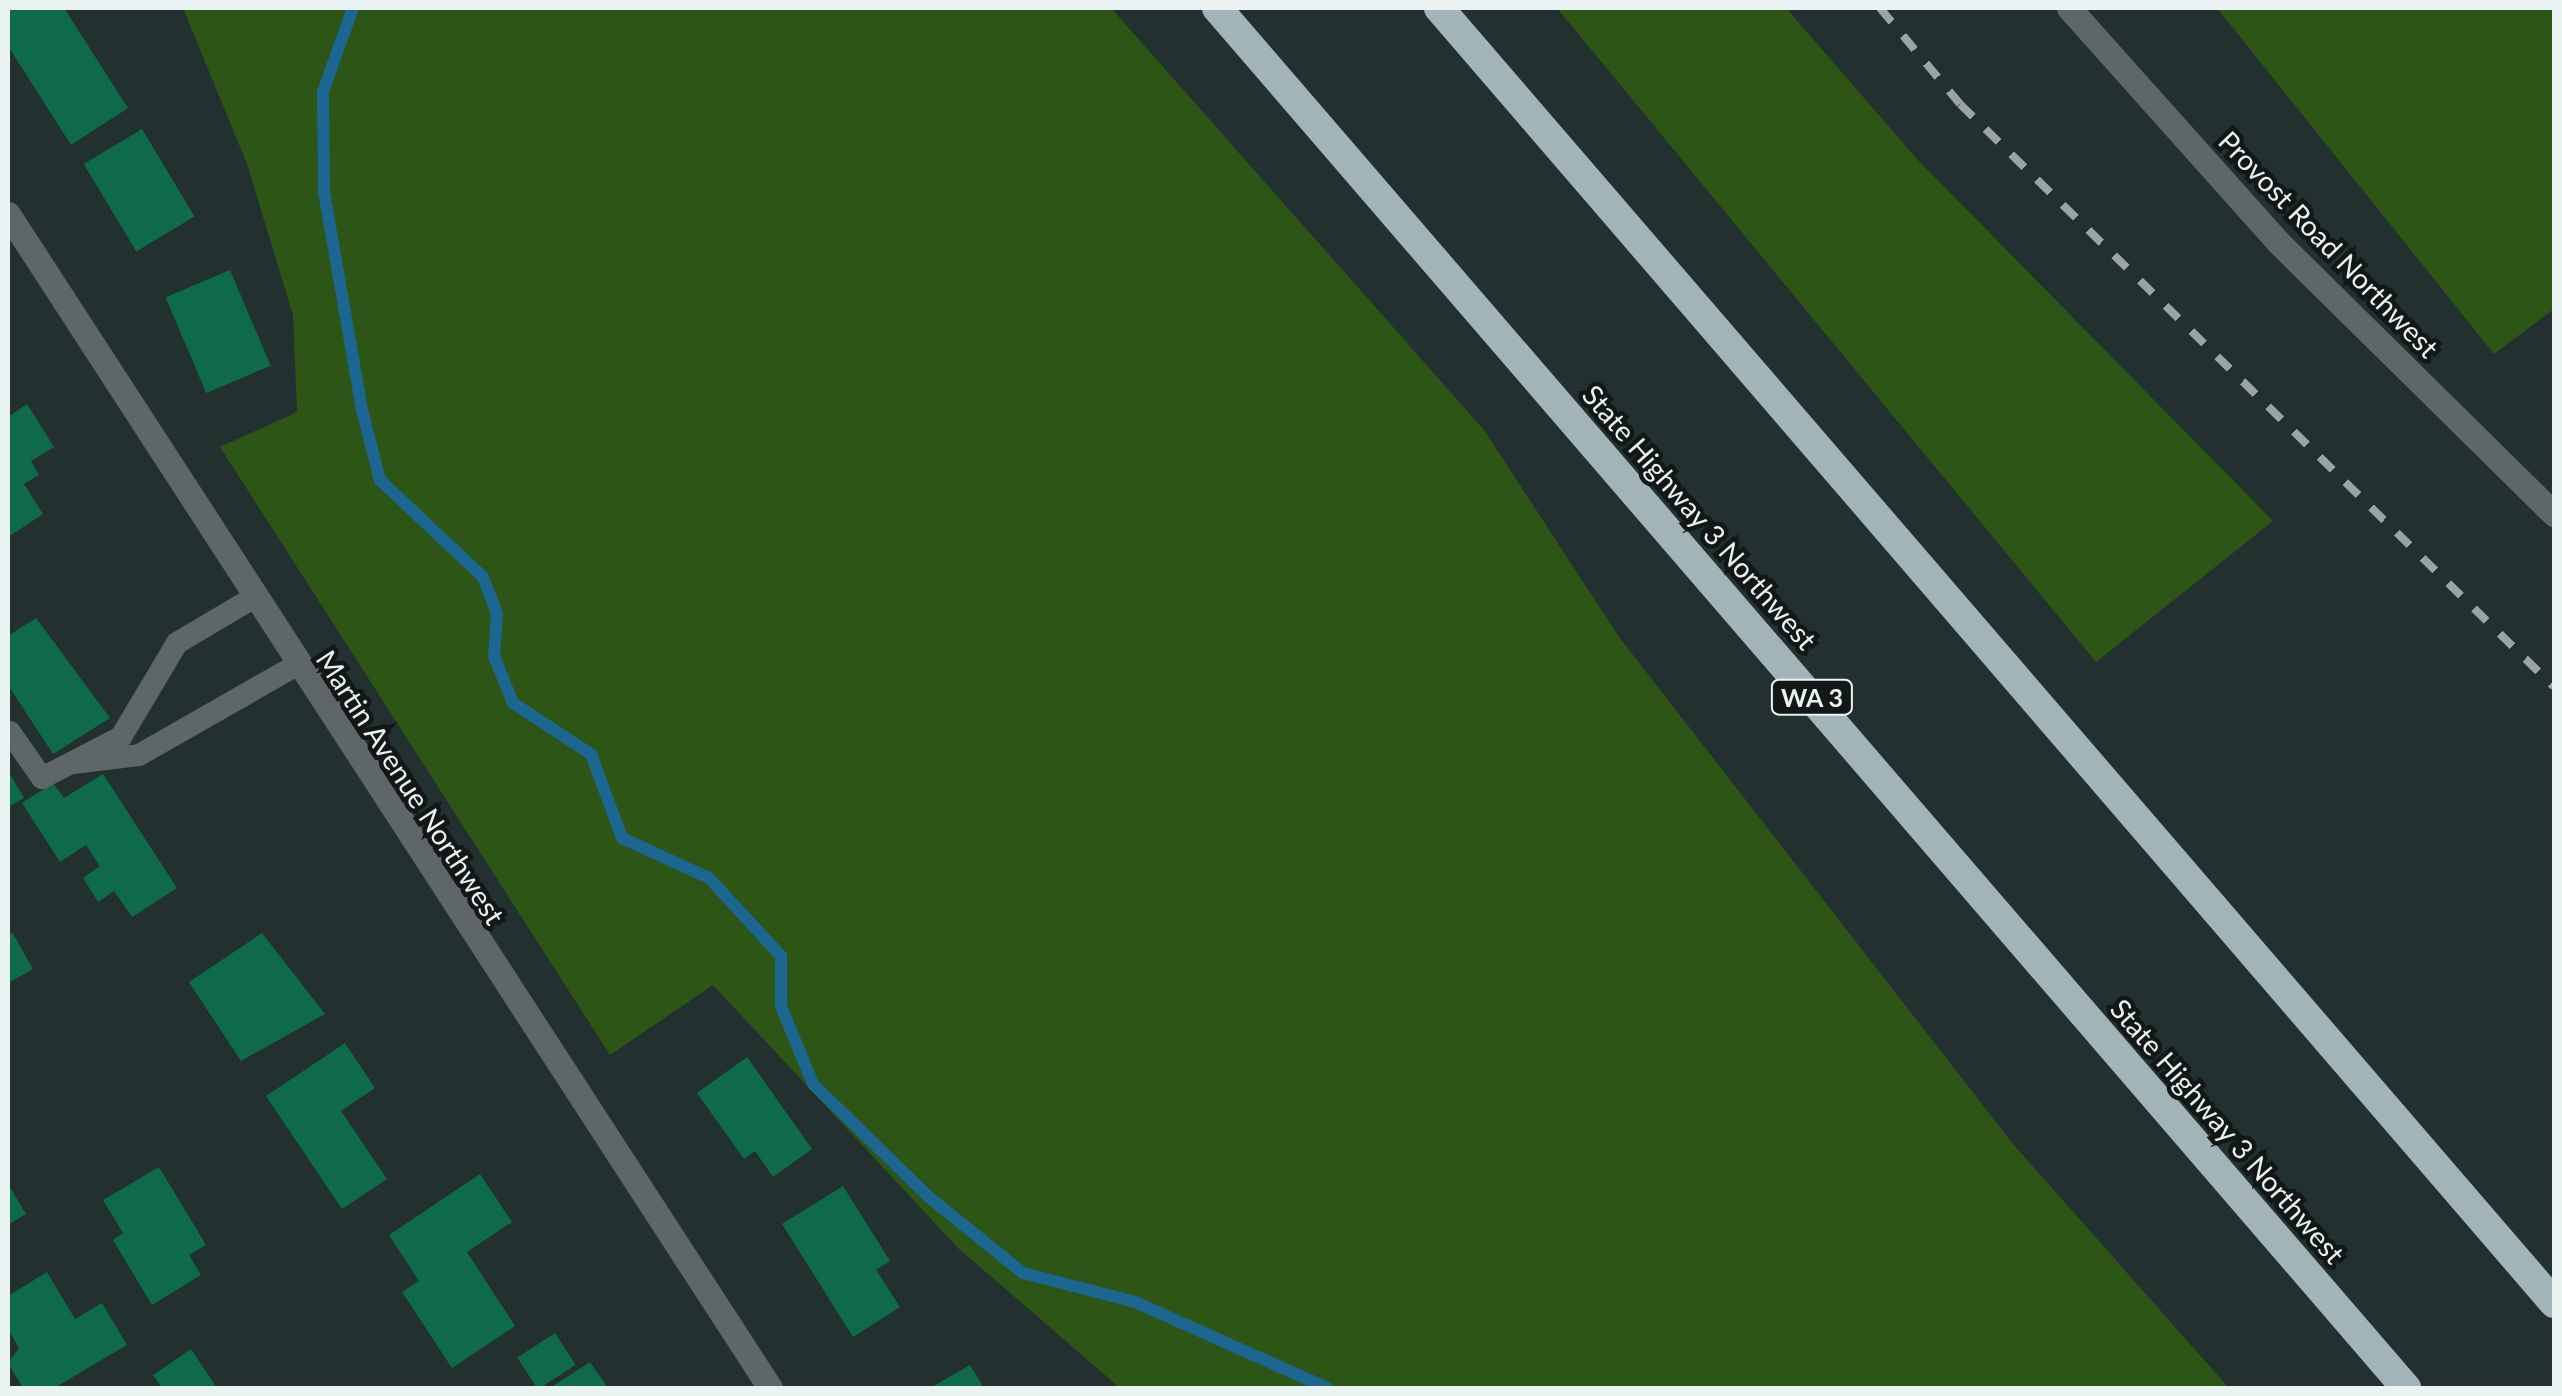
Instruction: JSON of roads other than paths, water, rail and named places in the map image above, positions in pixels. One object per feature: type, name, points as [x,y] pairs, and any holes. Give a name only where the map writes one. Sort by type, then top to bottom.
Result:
[{"type":"highway","name":"State Highway 3 Northwest","points":[[1218,8],[2406,1388]]},
{"type":"highway","points":[[1439,8],[2554,1303]]},
{"type":"street","name":"Provost Road Northwest","points":[[2069,8],[2278,242],[2554,514]]},
{"type":"street","name":"Martin Avenue Northwest","points":[[8,214],[252,599],[770,1388]]},
{"type":"lane","points":[[10,732],[42,778],[121,737],[177,643],[252,599]]},
{"type":"lane","points":[[72,763],[139,755],[296,666]]},
{"type":"waterway","points":[[353,8],[323,92],[324,192],[362,410],[380,480],[483,577],[497,614],[494,656],[513,703],[591,754],[622,838],[709,878],[781,956],[781,1006],[813,1084],[930,1198],[1023,1273],[1135,1302],[1327,1388]]},
{"type":"railway","points":[[1880,8],[1960,104],[2554,687]]}]
